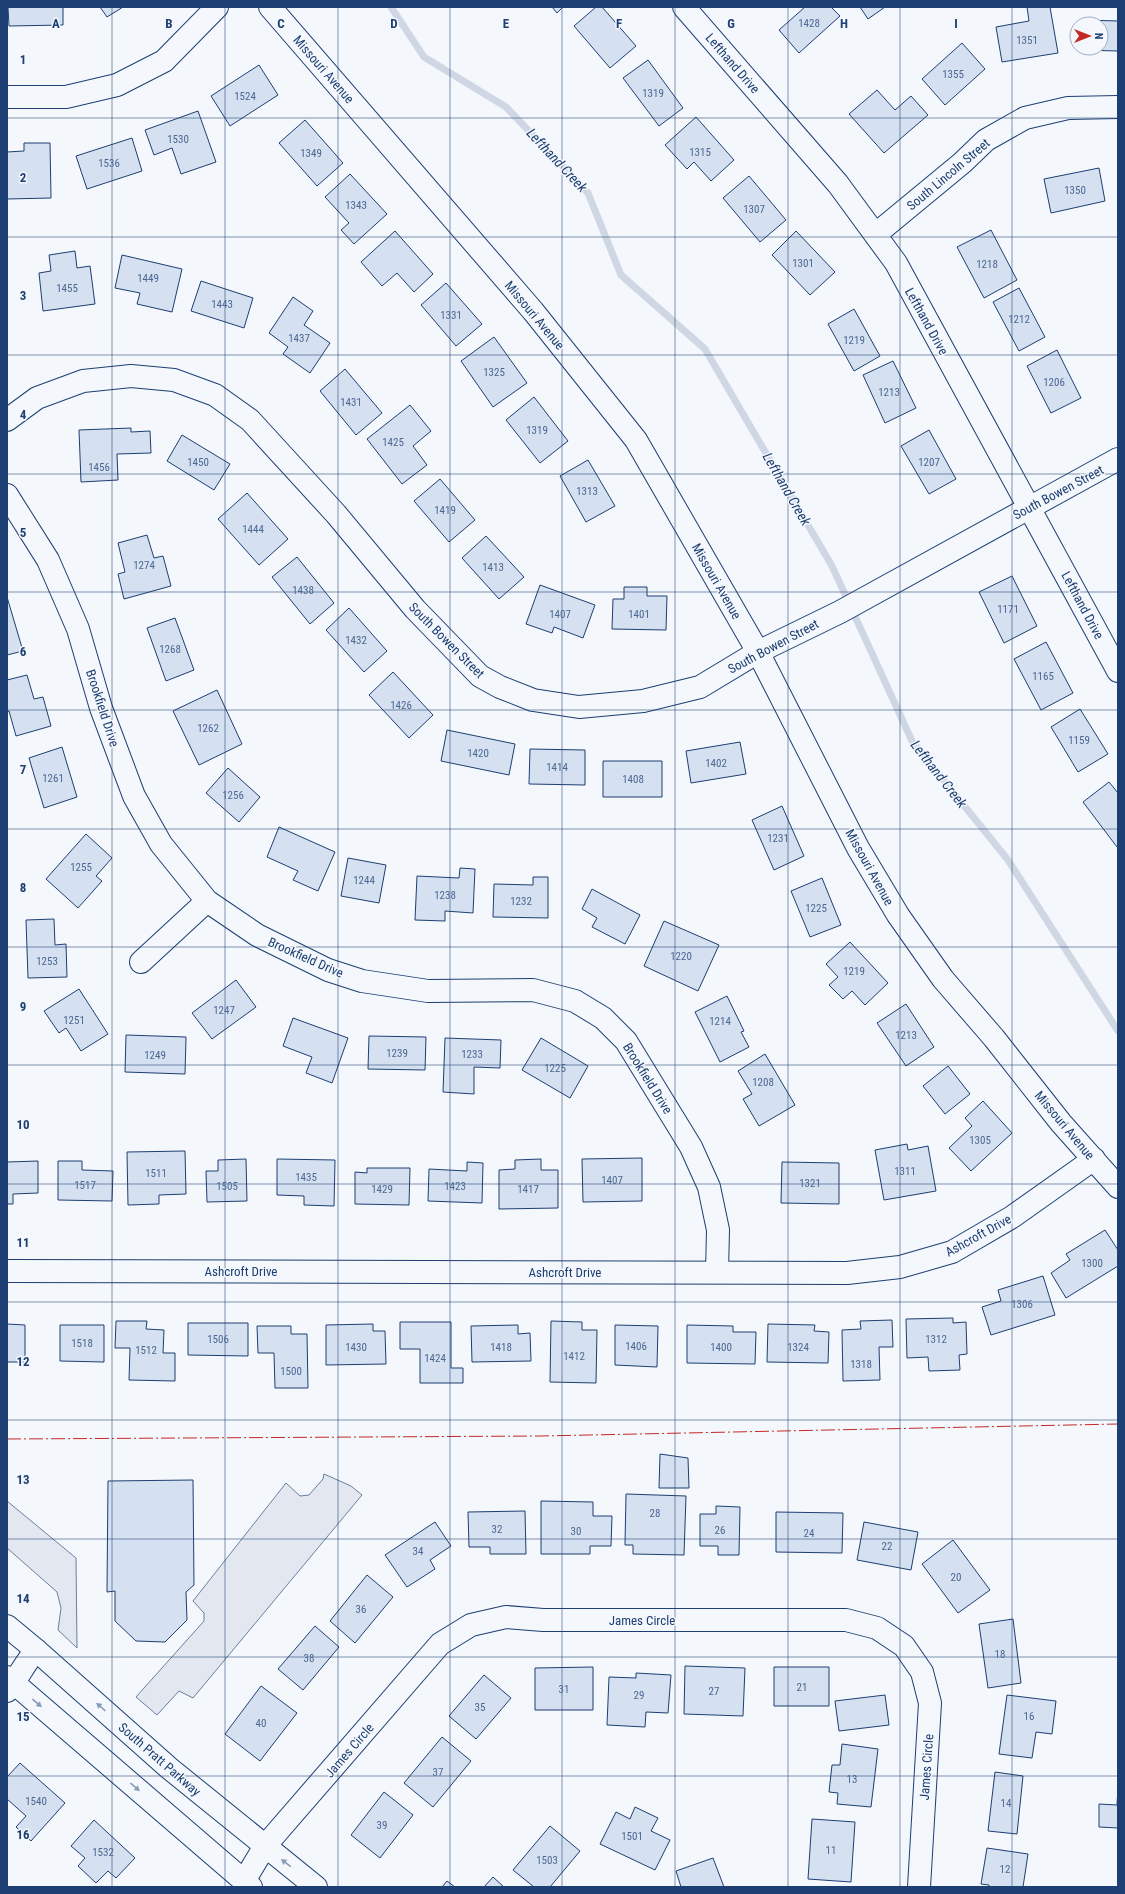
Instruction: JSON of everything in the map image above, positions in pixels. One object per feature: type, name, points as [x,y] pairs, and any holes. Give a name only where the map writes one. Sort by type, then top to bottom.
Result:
[{"type":"street","points":[[7,97],[66,97],[117,85],[164,61],[217,7]]},
{"type":"street","name":"Missouri Avenue","points":[[270,7],[533,311],[636,440],[758,652],[858,848],[898,915],[943,979],[994,1038],[1061,1123],[1118,1187]]},
{"type":"street","name":"Lefthand Drive","points":[[692,10],[838,184],[896,263],[1118,671]]},
{"type":"street","name":"South Lincoln Street","points":[[876,234],[962,164],[986,140],[1025,118],[1068,108],[1118,107]]},
{"type":"street","name":"South Bowen Street","points":[[7,420],[37,398],[83,381],[131,376],[174,380],[215,395],[250,420],[336,514],[415,609],[480,676],[500,688],[533,700],[579,707],[643,701],[700,687],[758,652],[840,612],[1118,459]]},
{"type":"street","name":"Brookfield Drive","points":[[7,495],[48,560],[78,629],[101,708],[134,796],[161,844],[207,901],[257,935],[328,970],[362,981],[428,991],[533,990],[575,1001],[603,1018],[626,1041],[691,1147],[706,1180],[709,1187],[718,1230],[716,1272]]},
{"type":"street","points":[[141,962],[207,901]]},
{"type":"street","name":"Ashcroft Drive","points":[[7,1271],[847,1273],[900,1267],[952,1252],[1012,1217],[1094,1159]]},
{"type":"street","name":"James Circle","points":[[247,1884],[265,1846],[440,1644],[471,1625],[506,1617],[542,1620],[846,1620],[877,1628],[904,1646],[922,1672],[930,1703],[919,1887]]},
{"type":"street","name":"South Pratt Parkway","points":[[7,1626],[169,1768],[316,1887]]},
{"type":"street","points":[[36,1650],[9,1684],[247,1884]]},
{"type":"shaded area","points":[[324,1474],[351,1486],[362,1495],[193,1698],[179,1691],[157,1715],[136,1697],[204,1621],[204,1613],[193,1601],[286,1483],[300,1496],[309,1495],[323,1479]]},
{"type":"shaded area","points":[[7,1501],[76,1558],[77,1648],[58,1630],[61,1608],[57,1592],[7,1548]]},
{"type":"building","points":[[8,7],[63,7],[63,25],[9,26]]},
{"type":"building","points":[[100,7],[123,7],[107,17]]},
{"type":"building","points":[[552,7],[563,7],[557,13]]},
{"type":"building","points":[[596,7],[602,7],[636,46],[610,68],[574,26]]},
{"type":"building","points":[[805,7],[831,7],[840,16],[799,53],[779,30]]},
{"type":"building","points":[[860,7],[885,7],[868,19]]},
{"type":"building","points":[[1027,7],[1050,7],[1058,53],[1002,62],[996,27],[1029,21]]},
{"type":"building","points":[[1109,21],[1118,21],[1118,51],[1109,51]]},
{"type":"building","points":[[962,43],[985,69],[945,105],[922,79]]},
{"type":"building","points":[[648,60],[683,108],[659,126],[623,78]]},
{"type":"building","points":[[259,65],[278,95],[230,126],[211,96]]},
{"type":"building","points":[[877,90],[895,110],[911,96],[928,115],[884,153],[849,114]]},
{"type":"building","points":[[198,111],[216,162],[181,174],[172,148],[154,155],[145,130]]},
{"type":"building","points":[[696,117],[734,160],[711,181],[694,162],[687,169],[665,145]]},
{"type":"building","points":[[305,120],[343,163],[317,186],[279,143]]},
{"type":"building","points":[[132,138],[142,171],[87,189],[76,156]]},
{"type":"building","points":[[24,143],[50,143],[51,198],[7,199],[7,152],[24,151]]},
{"type":"building","points":[[1099,168],[1105,201],[1051,213],[1044,179]]},
{"type":"building","points":[[350,174],[387,214],[354,244],[341,230],[349,223],[325,197]]},
{"type":"building","points":[[749,176],[786,220],[760,242],[723,198]]},
{"type":"building","points":[[991,230],[1017,280],[984,298],[957,247]]},
{"type":"building","points":[[395,231],[433,274],[414,292],[397,273],[382,286],[361,262]]},
{"type":"building","points":[[796,231],[835,272],[810,295],[772,255]]},
{"type":"building","points":[[75,251],[77,268],[90,266],[95,304],[43,311],[39,273],[51,271],[49,255]]},
{"type":"building","points":[[122,255],[182,269],[172,312],[137,304],[140,293],[115,288]]},
{"type":"building","points":[[201,281],[253,298],[244,328],[191,311]]},
{"type":"building","points":[[446,283],[482,324],[456,346],[421,305]]},
{"type":"building","points":[[1019,288],[1045,337],[1019,351],[993,302]]},
{"type":"building","points":[[293,297],[313,311],[304,325],[330,343],[310,373],[283,354],[288,347],[269,333]]},
{"type":"building","points":[[854,309],[880,356],[854,371],[828,324]]},
{"type":"building","points":[[494,337],[527,383],[493,407],[461,361]]},
{"type":"building","points":[[1057,350],[1081,398],[1051,413],[1027,366]]},
{"type":"building","points":[[893,361],[916,408],[885,423],[863,375]]},
{"type":"building","points":[[345,369],[382,413],[356,435],[320,391]]},
{"type":"building","points":[[534,397],[568,441],[540,463],[506,420]]},
{"type":"building","points":[[410,405],[431,431],[413,446],[427,465],[402,484],[367,439]]},
{"type":"building","points":[[131,428],[131,432],[150,431],[151,453],[117,454],[118,480],[81,482],[79,430]]},
{"type":"building","points":[[929,430],[956,479],[929,494],[901,446]]},
{"type":"building","points":[[182,435],[230,464],[214,490],[167,461]]},
{"type":"building","points":[[588,460],[615,506],[586,522],[560,476]]},
{"type":"building","points":[[440,479],[475,520],[449,542],[414,501]]},
{"type":"building","points":[[247,493],[288,539],[259,565],[218,519]]},
{"type":"building","points":[[147,535],[154,558],[163,556],[171,586],[124,599],[118,574],[125,572],[118,543]]},
{"type":"building","points":[[486,536],[524,577],[499,599],[462,558]]},
{"type":"building","points":[[297,557],[334,603],[310,624],[272,577]]},
{"type":"building","points":[[1012,576],[1037,626],[1004,643],[979,592]]},
{"type":"building","points":[[540,585],[595,605],[583,638],[554,627],[552,633],[526,624]]},
{"type":"building","points":[[624,587],[647,587],[647,596],[667,596],[666,630],[612,629],[613,599],[624,599]]},
{"type":"building","points":[[7,597],[23,651],[7,655]]},
{"type":"building","points":[[349,608],[387,651],[364,672],[326,630]]},
{"type":"building","points":[[175,618],[194,670],[166,681],[147,628]]},
{"type":"building","points":[[1046,642],[1073,693],[1041,710],[1014,659]]},
{"type":"building","points":[[393,672],[433,715],[409,738],[369,695]]},
{"type":"building","points":[[27,675],[34,699],[43,697],[51,726],[16,736],[9,711],[7,712],[7,680]]},
{"type":"building","points":[[217,690],[242,744],[199,765],[173,711]]},
{"type":"building","points":[[1080,709],[1108,754],[1078,772],[1051,727]]},
{"type":"building","points":[[447,730],[515,744],[509,775],[441,761]]},
{"type":"building","points":[[740,742],[746,774],[691,783],[686,751]]},
{"type":"building","points":[[62,747],[77,797],[44,808],[29,758]]},
{"type":"building","points":[[530,749],[585,750],[585,785],[529,784]]},
{"type":"building","points":[[603,761],[662,761],[662,797],[603,797]]},
{"type":"building","points":[[228,768],[260,797],[239,822],[206,793]]},
{"type":"building","points":[[1109,782],[1118,793],[1117,847],[1083,802]]},
{"type":"building","points":[[782,806],[804,856],[774,870],[752,820]]},
{"type":"building","points":[[279,827],[335,852],[318,891],[293,880],[298,871],[267,857]]},
{"type":"building","points":[[86,834],[112,858],[96,876],[102,881],[78,908],[46,879]]},
{"type":"building","points":[[348,858],[386,865],[379,903],[341,896]]},
{"type":"building","points":[[460,868],[475,869],[473,913],[445,911],[445,921],[415,920],[417,876],[459,878]]},
{"type":"building","points":[[533,877],[548,877],[548,918],[493,917],[494,884],[533,885]]},
{"type":"building","points":[[822,878],[841,925],[810,937],[791,891]]},
{"type":"building","points":[[592,889],[640,915],[625,944],[592,927],[597,918],[582,909]]},
{"type":"building","points":[[54,919],[55,945],[66,944],[67,977],[28,978],[26,920]]},
{"type":"building","points":[[664,921],[719,945],[698,991],[644,966]]},
{"type":"building","points":[[850,942],[888,983],[865,1005],[852,991],[843,999],[829,985],[838,977],[826,964]]},
{"type":"building","points":[[236,980],[256,1007],[212,1039],[192,1013]]},
{"type":"building","points":[[79,989],[108,1034],[81,1051],[66,1028],[59,1033],[44,1011]]},
{"type":"building","points":[[727,996],[744,1031],[741,1032],[749,1047],[720,1062],[695,1012]]},
{"type":"building","points":[[906,1004],[934,1047],[906,1066],[877,1023]]},
{"type":"building","points":[[293,1018],[348,1038],[332,1083],[306,1073],[312,1057],[283,1046]]},
{"type":"building","points":[[126,1035],[186,1037],[185,1074],[125,1072]]},
{"type":"building","points":[[369,1036],[426,1037],[425,1070],[368,1069]]},
{"type":"building","points":[[445,1038],[501,1040],[500,1068],[474,1067],[474,1094],[443,1092]]},
{"type":"building","points":[[541,1038],[588,1066],[570,1098],[522,1070]]},
{"type":"building","points":[[765,1054],[795,1105],[759,1126],[743,1099],[752,1094],[738,1071]]},
{"type":"building","points":[[948,1066],[970,1094],[945,1114],[923,1086]]},
{"type":"building","points":[[983,1101],[1012,1133],[971,1171],[949,1148],[972,1126],[965,1118]]},
{"type":"building","points":[[907,1144],[908,1150],[928,1146],[936,1191],[884,1200],[875,1150]]},
{"type":"building","points":[[185,1151],[186,1194],[159,1195],[159,1204],[128,1205],[127,1152]]},
{"type":"building","points":[[642,1158],[642,1201],[583,1202],[582,1159]]},
{"type":"building","points":[[246,1159],[247,1201],[207,1202],[206,1171],[218,1171],[218,1160]]},
{"type":"building","points":[[277,1159],[335,1160],[334,1206],[304,1205],[304,1196],[277,1195]]},
{"type":"building","points":[[541,1159],[541,1170],[558,1170],[558,1208],[499,1209],[499,1170],[515,1169],[515,1160]]},
{"type":"building","points":[[38,1161],[38,1193],[13,1194],[13,1204],[7,1204],[7,1162]]},
{"type":"building","points":[[58,1161],[82,1161],[82,1170],[113,1171],[112,1201],[58,1200]]},
{"type":"building","points":[[467,1162],[483,1163],[482,1203],[428,1201],[429,1169],[467,1171]]},
{"type":"building","points":[[782,1162],[839,1163],[839,1204],[781,1203]]},
{"type":"building","points":[[367,1168],[410,1168],[409,1205],[355,1204],[355,1172],[367,1173]]},
{"type":"building","points":[[1105,1230],[1118,1250],[1118,1266],[1066,1298],[1051,1273],[1070,1260],[1066,1254]]},
{"type":"building","points":[[1043,1276],[1055,1315],[991,1335],[982,1307],[1001,1301],[998,1290]]},
{"type":"building","points":[[953,1318],[953,1323],[966,1322],[967,1354],[959,1355],[960,1370],[929,1371],[928,1357],[907,1358],[906,1319]]},
{"type":"building","points":[[892,1320],[893,1347],[879,1347],[880,1380],[843,1381],[842,1330],[861,1329],[860,1321]]},
{"type":"building","points":[[116,1321],[147,1321],[146,1329],[164,1330],[163,1353],[175,1353],[175,1381],[129,1380],[130,1348],[115,1348]]},
{"type":"building","points":[[551,1321],[582,1322],[582,1330],[597,1330],[596,1383],[550,1382]]},
{"type":"building","points":[[400,1322],[451,1322],[451,1368],[463,1368],[463,1383],[420,1383],[420,1349],[400,1349]]},
{"type":"building","points":[[188,1323],[248,1323],[248,1356],[188,1355]]},
{"type":"building","points":[[7,1324],[25,1325],[25,1362],[7,1362]]},
{"type":"building","points":[[373,1324],[373,1331],[385,1331],[386,1364],[326,1365],[326,1325]]},
{"type":"building","points":[[768,1324],[815,1325],[814,1331],[829,1332],[828,1363],[767,1362]]},
{"type":"building","points":[[60,1325],[104,1325],[104,1362],[60,1361]]},
{"type":"building","points":[[518,1325],[518,1334],[530,1333],[531,1361],[472,1362],[471,1326]]},
{"type":"building","points":[[615,1325],[658,1326],[657,1367],[615,1365]]},
{"type":"building","points":[[687,1325],[733,1326],[733,1332],[756,1332],[755,1364],[687,1363]]},
{"type":"building","points":[[257,1326],[291,1326],[291,1334],[307,1334],[308,1388],[275,1388],[274,1353],[258,1353]]},
{"type":"building","points":[[660,1454],[688,1458],[689,1488],[659,1488]]},
{"type":"building","points":[[193,1480],[194,1585],[186,1592],[187,1620],[165,1642],[136,1641],[115,1621],[115,1591],[107,1592],[108,1481]]},
{"type":"building","points":[[626,1494],[686,1496],[684,1555],[633,1554],[633,1545],[625,1545]]},
{"type":"building","points":[[541,1501],[593,1502],[593,1516],[612,1516],[611,1546],[590,1546],[590,1554],[541,1554]]},
{"type":"building","points":[[716,1506],[740,1507],[739,1555],[718,1555],[718,1546],[700,1546],[700,1514],[716,1514]]},
{"type":"building","points":[[525,1511],[526,1554],[490,1554],[490,1547],[469,1547],[468,1512]]},
{"type":"building","points":[[776,1512],[843,1513],[842,1553],[776,1552]]},
{"type":"building","points":[[435,1522],[451,1546],[430,1560],[435,1569],[407,1587],[385,1555]]},
{"type":"building","points":[[864,1522],[918,1532],[911,1570],[857,1560]]},
{"type":"building","points":[[953,1540],[990,1590],[958,1613],[922,1564]]},
{"type":"building","points":[[367,1575],[393,1597],[355,1643],[330,1621]]},
{"type":"building","points":[[1013,1619],[1021,1683],[988,1688],[979,1624]]},
{"type":"building","points":[[315,1626],[339,1647],[303,1690],[278,1669]]},
{"type":"building","points":[[685,1666],[745,1668],[743,1716],[684,1714]]},
{"type":"building","points":[[593,1667],[593,1710],[535,1710],[535,1668]]},
{"type":"building","points":[[774,1667],[829,1667],[829,1706],[774,1706]]},
{"type":"building","points":[[636,1673],[671,1675],[668,1713],[646,1712],[645,1727],[607,1725],[609,1677],[636,1678]]},
{"type":"building","points":[[484,1675],[511,1698],[476,1739],[449,1716]]},
{"type":"building","points":[[261,1686],[297,1713],[260,1761],[225,1734]]},
{"type":"building","points":[[885,1695],[889,1725],[839,1731],[835,1701]]},
{"type":"building","points":[[1007,1695],[1056,1701],[1052,1734],[1036,1732],[1032,1758],[999,1754]]},
{"type":"building","points":[[442,1737],[471,1761],[433,1807],[404,1783]]},
{"type":"building","points":[[842,1744],[878,1749],[871,1807],[837,1804],[838,1793],[829,1792],[832,1765],[840,1765]]},
{"type":"building","points":[[20,1763],[65,1803],[31,1841],[16,1827],[26,1816],[7,1799],[7,1777]]},
{"type":"building","points":[[995,1772],[1023,1776],[1017,1834],[988,1831]]},
{"type":"building","points":[[1118,1787],[1118,1828],[1099,1827],[1099,1804],[1117,1805]]},
{"type":"building","points":[[384,1792],[413,1815],[380,1858],[351,1835]]},
{"type":"building","points":[[635,1807],[658,1818],[651,1831],[670,1840],[655,1870],[600,1844],[616,1812],[630,1819]]},
{"type":"building","points":[[812,1819],[855,1822],[851,1882],[808,1879]]},
{"type":"building","points":[[94,1820],[135,1858],[116,1878],[108,1871],[96,1883],[78,1866],[85,1858],[71,1846]]},
{"type":"building","points":[[550,1826],[580,1851],[550,1887],[534,1887],[513,1870]]},
{"type":"building","points":[[987,1848],[1028,1854],[1023,1887],[989,1887],[989,1885],[981,1884]]},
{"type":"building","points":[[713,1858],[724,1887],[681,1887],[676,1871]]},
{"type":"building","points":[[493,1877],[504,1887],[484,1887]]},
{"type":"building","points":[[447,1881],[455,1887],[442,1887]]},
{"type":"waterway","name":"Lefthand Creek","points":[[391,7],[424,57],[506,107],[588,193],[621,275],[705,349],[832,566],[912,741],[1008,860],[1118,1031]]},
{"type":"power","points":[[7,1439],[541,1436],[1118,1424]]}]
